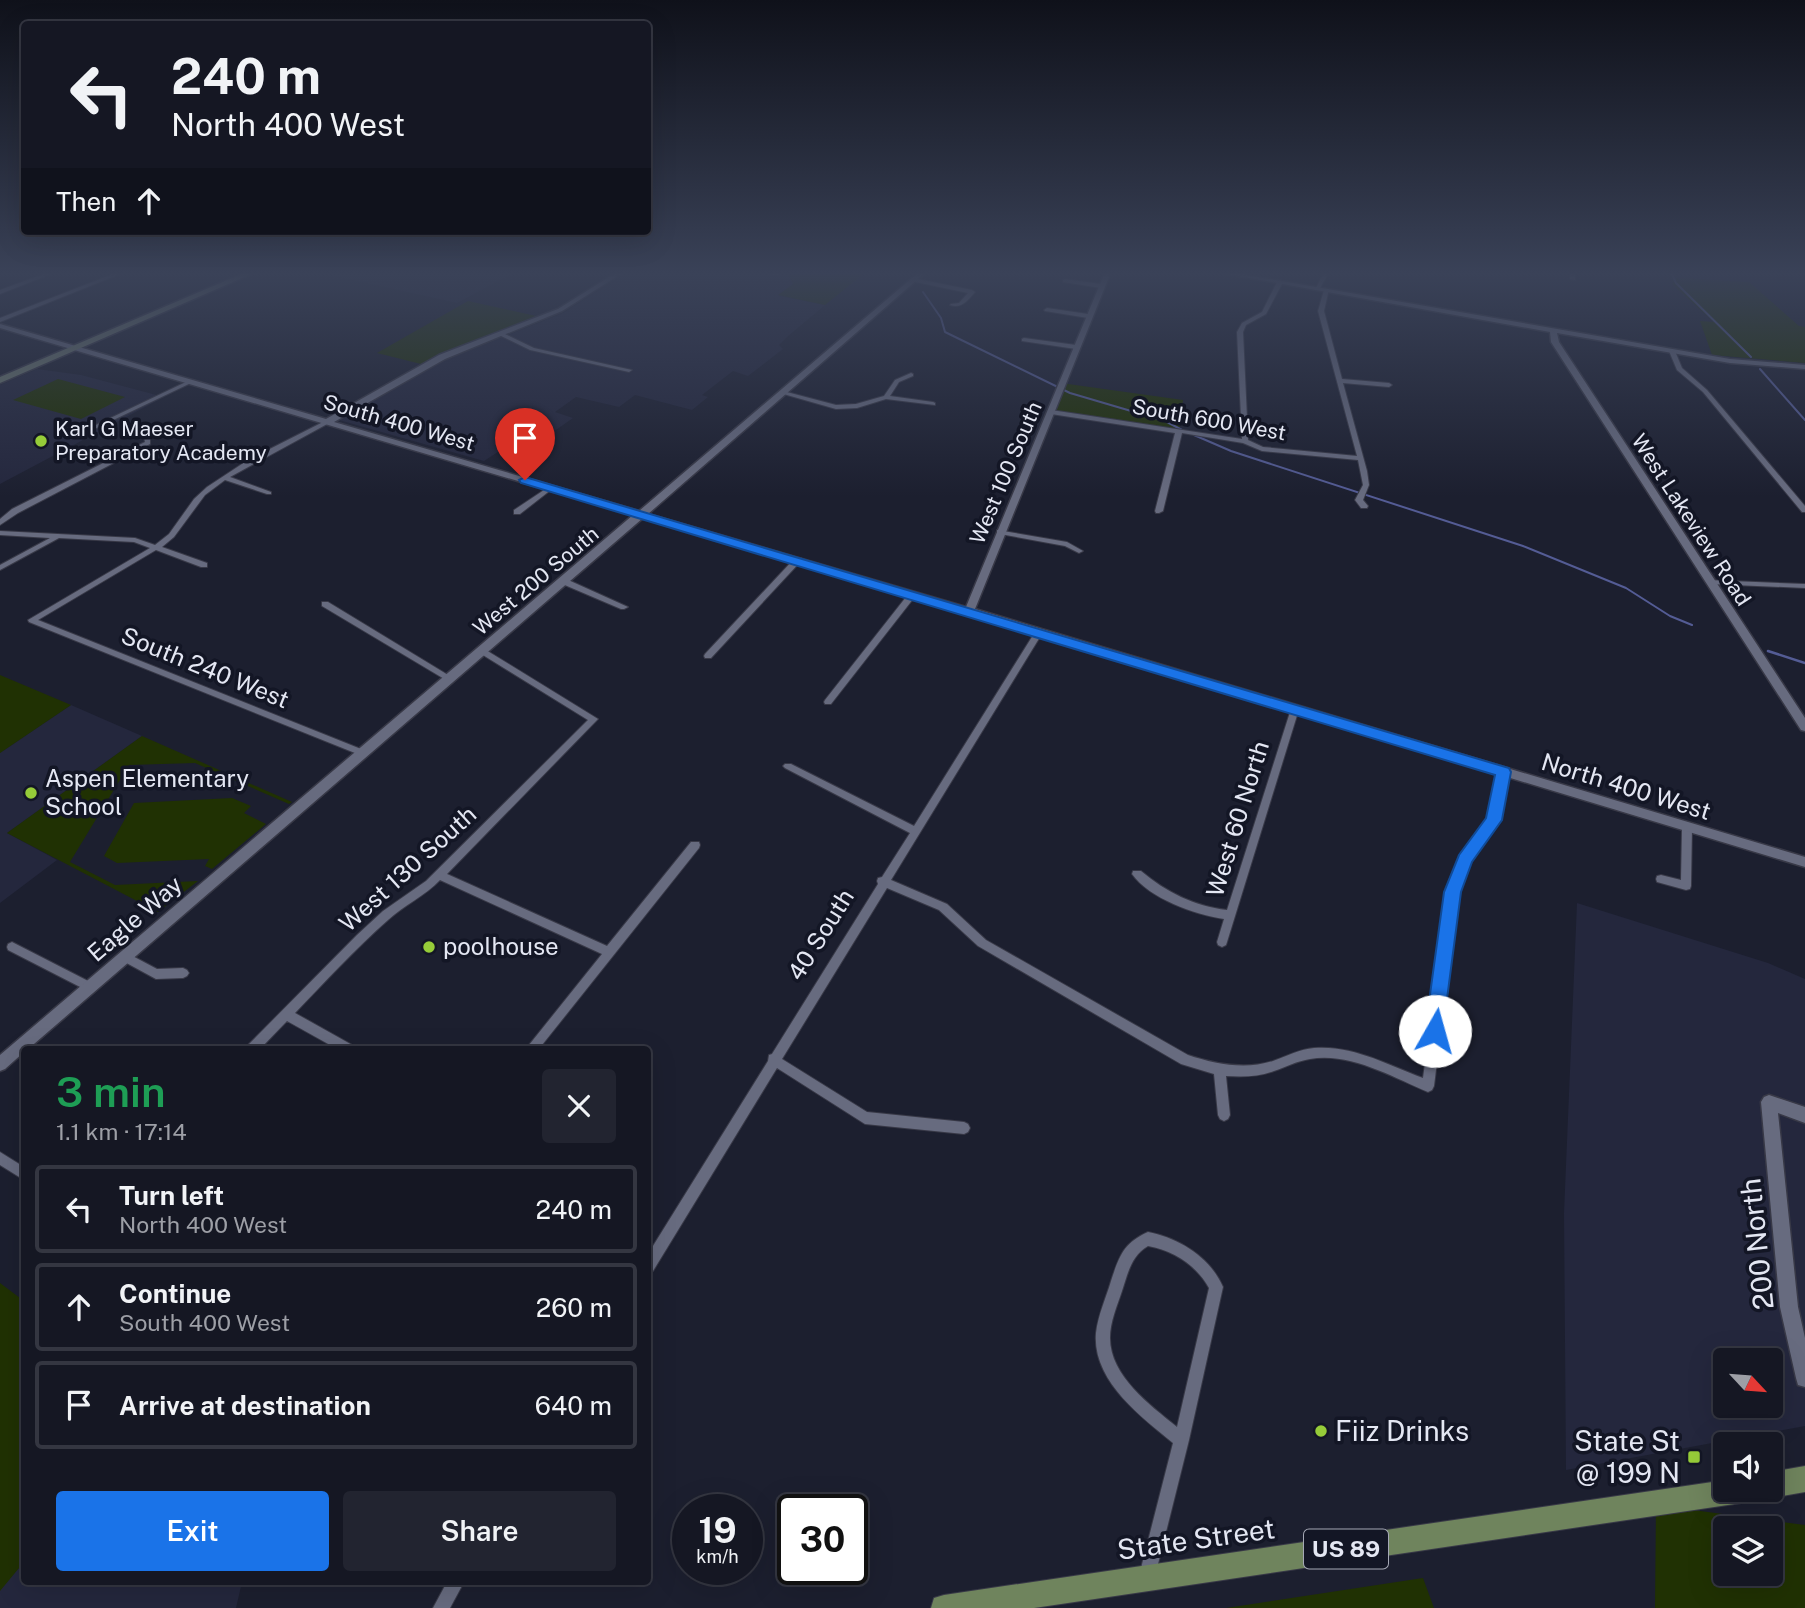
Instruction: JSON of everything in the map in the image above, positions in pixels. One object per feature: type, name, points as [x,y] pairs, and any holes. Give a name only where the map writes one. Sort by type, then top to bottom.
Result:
[{"type":"main road","points":[[0,380],[75,348]]},
{"type":"main road","points":[[1783,1483],[1805,1479]]},
{"type":"main road","name":"State Street","points":[[944,1608],[1713,1495]]},
{"type":"street","points":[[156,548],[180,526],[198,498],[226,478],[442,357],[468,347]]},
{"type":"street","points":[[533,347],[547,353],[629,370]]},
{"type":"street","name":"West 200 South","points":[[299,808],[836,347]]},
{"type":"street","name":"West 100 South","points":[[969,611],[1076,347]]},
{"type":"street","points":[[1241,347],[1245,441]]},
{"type":"street","points":[[1331,347],[1361,458],[1366,485],[1359,500],[1364,506]]},
{"type":"street","name":"West Lakeview Road","points":[[1558,347],[1805,727]]},
{"type":"street","points":[[1650,347],[1754,364],[1805,367]]},
{"type":"street","name":"South 400 West","points":[[75,348],[1153,665]]},
{"type":"street","points":[[1672,351],[1679,369],[1705,391],[1805,510]]},
{"type":"street","points":[[886,397],[897,381],[911,375]]},
{"type":"street","points":[[1340,381],[1389,385]]},
{"type":"street","points":[[82,433],[190,382]]},
{"type":"street","points":[[783,393],[835,407],[858,406],[886,397],[933,404]]},
{"type":"street","name":"South 600 West","points":[[1051,412],[1245,441],[1262,449],[1361,458]]},
{"type":"street","points":[[1159,511],[1179,431]]},
{"type":"street","points":[[3,520],[148,443],[147,437]]},
{"type":"street","points":[[226,478],[269,493]]},
{"type":"street","points":[[517,512],[550,488]]},
{"type":"street","points":[[1000,532],[1067,544],[1079,551]]},
{"type":"street","points":[[0,533],[135,540],[204,565]]},
{"type":"street","points":[[0,568],[60,535]]},
{"type":"street","name":"South 240 West","points":[[156,548],[32,620],[363,753]]},
{"type":"street","points":[[708,656],[798,560]]},
{"type":"street","points":[[563,581],[624,607]]},
{"type":"street","points":[[1710,582],[1805,586]]},
{"type":"street","points":[[828,702],[913,594]]},
{"type":"street","points":[[325,604],[449,678]]},
{"type":"street","name":"40 South","points":[[651,1261],[882,881],[1039,632]]},
{"type":"street","name":"West 130 South","points":[[255,1046],[387,914],[439,875],[594,719],[481,650]]},
{"type":"street","name":"North 400 West","points":[[1153,665],[1805,862]]},
{"type":"street","name":"West 60 North","points":[[1222,942],[1295,709]]},
{"type":"street","points":[[788,766],[915,831]]},
{"type":"street","points":[[882,881],[943,907],[982,943],[1185,1060],[1220,1070],[1263,1069],[1305,1055],[1328,1053],[1348,1056],[1428,1086],[1452,892],[1465,860],[1494,820],[1504,772]]},
{"type":"street","name":"Eagle Way","points":[[0,1064],[299,808]]},
{"type":"street","points":[[1661,879],[1686,886],[1687,827]]},
{"type":"street","points":[[534,1046],[695,845]]},
{"type":"street","points":[[1138,874],[1150,886],[1170,895],[1213,913],[1230,915]]},
{"type":"street","points":[[439,875],[609,952]]},
{"type":"street","points":[[12,947],[90,987]]},
{"type":"street","points":[[125,957],[156,974],[183,973]]},
{"type":"street","points":[[285,1014],[343,1046]]},
{"type":"street","points":[[773,1059],[865,1118],[964,1128]]},
{"type":"street","points":[[1220,1070],[1224,1115]]},
{"type":"street","name":"200 North","points":[[1805,1115],[1769,1102],[1789,1307],[1805,1378]]},
{"type":"street","points":[[0,1158],[21,1172]]},
{"type":"street","points":[[1146,1578],[1181,1440],[1216,1287],[1211,1274],[1161,1240],[1147,1239],[1136,1243],[1124,1262],[1104,1327],[1105,1357],[1112,1374],[1181,1440]]},
{"type":"street","points":[[441,1608],[454,1585]]},
{"type":"shaded area","points":[[478,347],[783,349],[748,376],[733,371],[702,395],[708,397],[692,410],[635,395],[619,407],[576,397],[555,412],[573,418],[523,453],[504,448],[484,461],[339,420],[443,361]]},
{"type":"shaded area","name":"Karl G Maeser Preparatory Academy","points":[[37,369],[81,375],[164,397],[0,484],[0,385]]},
{"type":"shaded area","name":"Aspen Elementary School","points":[[71,705],[142,736],[7,833],[57,860],[0,903],[0,753]]},
{"type":"shaded area","points":[[1577,903],[1768,963],[1805,979],[1805,1426],[1772,1432],[1713,1432],[1713,1443],[1566,1470],[1564,1213]]},
{"type":"shaded area","points":[[21,1565],[21,1585],[241,1585],[236,1608],[0,1608],[0,1590]]},
{"type":"green space","points":[[387,347],[462,347],[421,364],[377,353]]},
{"type":"green space","points":[[1709,347],[1805,347],[1805,363],[1712,355]]},
{"type":"green space","points":[[58,379],[125,397],[81,419],[13,400]]},
{"type":"green space","points":[[1061,383],[1183,400],[1179,431],[1051,412]]},
{"type":"green space","points":[[0,675],[71,705],[0,753]]},
{"type":"green space","points":[[142,736],[292,802],[289,804],[195,763],[129,765],[70,862],[115,885],[198,881],[158,912],[7,833]]},
{"type":"green space","points":[[232,798],[251,806],[244,813],[266,824],[212,869],[205,866],[209,859],[117,863],[104,856],[134,803]]},
{"type":"green space","points":[[0,1283],[21,1299],[21,1566],[0,1591]]},
{"type":"green space","points":[[1656,1505],[1738,1516],[1713,1516],[1713,1586],[1783,1586],[1783,1522],[1805,1525],[1805,1608],[1655,1608]]},
{"type":"green space","points":[[1423,1578],[1434,1608],[1226,1608]]},
{"type":"waterway","points":[[976,347],[1070,393],[1165,421],[1184,431]]},
{"type":"waterway","points":[[1741,347],[1751,357]]},
{"type":"waterway","points":[[1760,369],[1805,420]]},
{"type":"waterway","points":[[1194,435],[1231,451],[1523,546],[1626,588],[1670,616],[1692,625]]},
{"type":"waterway","points":[[1768,651],[1805,663]]},
{"type":"place","name":"Karl G Maeser Preparatory Academy","points":[[41,441]]},
{"type":"place","name":"Aspen Elementary School","points":[[31,793]]},
{"type":"place","name":"poolhouse","points":[[429,947]]},
{"type":"place","name":"Fiiz Drinks","points":[[1321,1431]]},
{"type":"place","name":"State St @ 199 N","points":[[1694,1457]]},
{"type":"route","points":[[525,480],[1133,659],[1504,772],[1494,820],[1465,860],[1452,892],[1435,1031]]}]
